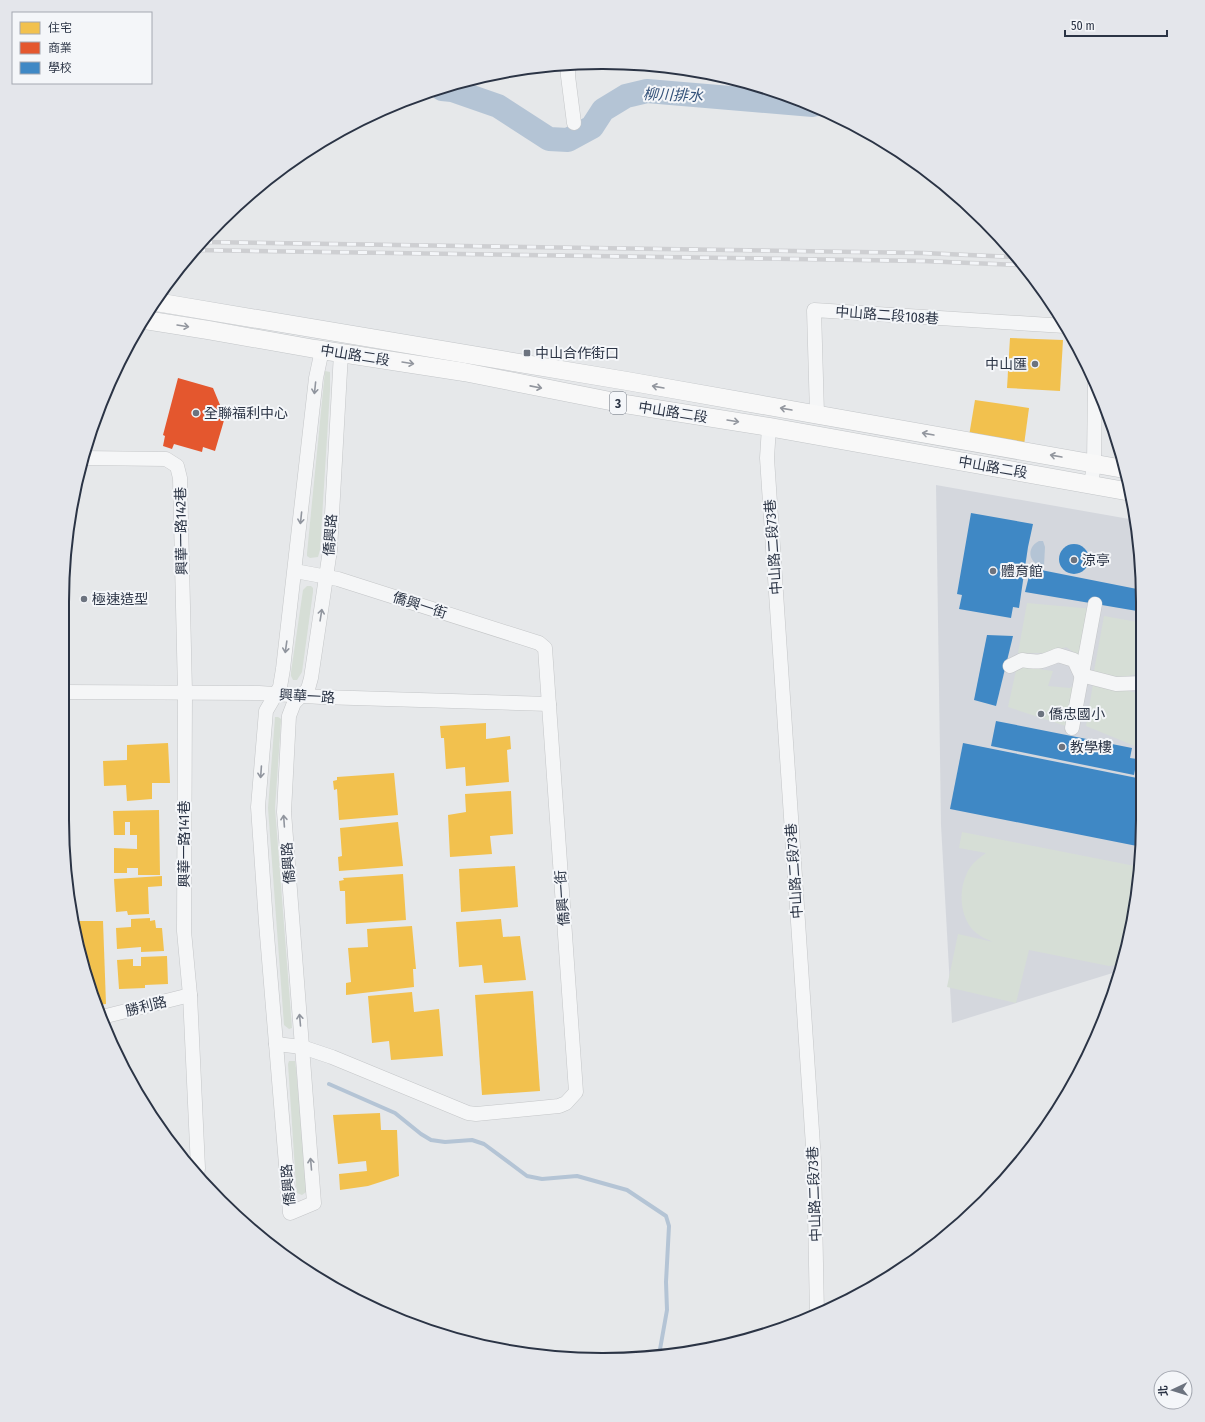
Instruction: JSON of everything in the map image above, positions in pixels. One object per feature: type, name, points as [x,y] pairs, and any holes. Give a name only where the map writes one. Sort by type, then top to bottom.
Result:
[{"type":"main road","name":"中山路二段","points":[[161,303],[817,414],[1119,468]]},
{"type":"main road","name":"中山路二段","points":[[150,321],[464,372],[625,404],[769,427],[1124,491]]},
{"type":"street","points":[[568,70],[574,123]]},
{"type":"street","name":"中山路二段108巷","points":[[817,414],[814,310],[1058,326]]},
{"type":"street","name":"僑興路","points":[[322,350],[316,378],[287,646],[280,687],[266,711],[258,807],[290,1213],[314,1203],[283,804],[289,716],[294,703],[308,689],[311,678],[327,576],[330,550],[341,353]]},
{"type":"street","points":[[1091,485],[1094,464],[1095,398]]},
{"type":"street","name":"中山路二段73巷","points":[[769,427],[767,458],[814,1161],[817,1308]]},
{"type":"street","name":"興華一路142巷","points":[[89,458],[166,459],[177,466],[180,478],[185,692]]},
{"type":"street","name":"僑興一街","points":[[276,1044],[302,1047],[332,1057],[468,1114],[559,1106],[566,1104],[576,1092],[545,648],[539,643],[338,579],[295,571]]},
{"type":"street","points":[[1072,728],[1095,604]]},
{"type":"street","points":[[1010,666],[1022,660],[1036,663],[1058,655],[1074,660],[1081,675]]},
{"type":"street","points":[[1081,675],[1116,684],[1136,683]]},
{"type":"street","name":"興華一路","points":[[69,692],[276,694],[549,704]]},
{"type":"street","name":"興華一路141巷","points":[[185,692],[184,932],[190,995],[198,1167]]},
{"type":"street","name":"勝利路","points":[[107,1016],[190,995]]},
{"type":"shaded area","points":[[325,371],[330,372],[330,390],[320,550],[318,557],[310,558],[307,556],[307,553]]},
{"type":"shaded area","name":"僑忠國小","points":[[936,485],[1129,519],[1135,568],[1136,602],[1135,854],[1126,924],[1114,973],[952,1023],[941,825]]},
{"type":"shaded area","points":[[307,586],[311,586],[313,588],[313,592],[302,672],[297,680],[293,680],[291,672],[303,590]]},
{"type":"shaded area","points":[[1027,603],[1094,609],[1081,657],[1066,647],[1051,653],[1018,653]]},
{"type":"shaded area","points":[[1104,616],[1136,622],[1136,674],[1107,680],[1094,671]]},
{"type":"shaded area","points":[[1017,666],[1053,671],[1048,686],[1070,688],[1075,685],[1072,728],[1008,707]]},
{"type":"shaded area","points":[[1093,684],[1136,693],[1136,747],[1086,726]]},
{"type":"shaded area","points":[[275,717],[281,719],[275,808],[292,1028],[289,1029],[284,1025],[268,808]]},
{"type":"shaded area","points":[[962,832],[1134,866],[1126,924],[1116,965],[1109,966],[1029,950],[1016,1003],[947,987],[958,934],[993,942],[981,936],[969,925],[963,911],[962,904],[962,888],[967,873],[978,859],[986,853],[959,848]]},
{"type":"shaded area","points":[[289,1061],[295,1061],[296,1068],[306,1180],[306,1192],[302,1195],[297,1193],[296,1185]]},
{"type":"water","points":[[1039,541],[1043,541],[1045,547],[1044,566],[1035,563],[1030,552]]},
{"type":"building: 住宅","name":"中山匯","points":[[1010,338],[1063,340],[1060,391],[1007,388]]},
{"type":"building: 住宅","name":"中山匯","points":[[975,400],[1029,408],[1024,445],[969,436]]},
{"type":"building: 住宅","points":[[486,723],[486,739],[510,736],[511,749],[507,750],[509,782],[466,786],[465,767],[446,769],[444,738],[441,738],[440,726]]},
{"type":"building: 住宅","points":[[168,743],[170,783],[152,783],[152,799],[127,801],[126,785],[104,786],[103,761],[127,760],[127,745]]},
{"type":"building: 住宅","points":[[394,773],[398,815],[339,820],[337,789],[334,790],[333,781],[337,780],[337,777]]},
{"type":"building: 住宅","points":[[511,791],[513,834],[490,836],[492,854],[450,857],[448,815],[466,812],[465,794]]},
{"type":"building: 住宅","points":[[159,810],[160,875],[138,875],[138,868],[127,868],[127,873],[114,873],[114,848],[137,849],[137,835],[130,835],[130,822],[125,822],[125,835],[114,835],[113,811]]},
{"type":"building: 住宅","points":[[398,822],[403,866],[339,871],[338,857],[342,856],[340,828]]},
{"type":"building: 住宅","points":[[515,866],[518,907],[461,912],[459,869]]},
{"type":"building: 住宅","points":[[403,874],[406,920],[346,924],[345,891],[340,891],[339,881],[344,880],[343,878]]},
{"type":"building: 住宅","points":[[162,876],[162,886],[148,887],[149,914],[128,915],[127,911],[116,912],[114,879]]},
{"type":"building: 住宅","points":[[150,918],[150,921],[155,920],[156,928],[162,928],[164,951],[141,952],[141,947],[117,949],[116,928],[131,927],[131,919]]},
{"type":"building: 住宅","points":[[501,919],[503,937],[520,936],[526,980],[484,983],[482,965],[459,967],[456,922]]},
{"type":"building: 住宅","points":[[79,921],[103,921],[106,1004],[102,1004],[97,991],[87,958]]},
{"type":"building: 住宅","points":[[412,926],[416,969],[413,969],[414,987],[346,995],[346,983],[351,982],[348,948],[368,947],[367,929]]},
{"type":"building: 住宅","points":[[167,956],[168,984],[145,985],[145,988],[119,989],[117,960],[133,959],[133,966],[141,966],[141,957]]},
{"type":"building: 住宅","points":[[533,991],[540,1091],[482,1095],[475,995]]},
{"type":"building: 住宅","points":[[412,992],[414,1012],[439,1009],[443,1056],[391,1060],[389,1041],[372,1043],[368,996]]},
{"type":"building: 住宅","points":[[380,1113],[381,1130],[397,1130],[399,1176],[368,1186],[340,1190],[339,1174],[367,1171],[366,1161],[338,1164],[333,1115]]},
{"type":"building: 商業","name":"全聯福利中心","points":[[178,378],[213,388],[225,417],[215,451],[203,447],[202,452],[174,444],[172,449],[163,446],[165,436],[163,435]]},
{"type":"building: 學校","name":"體育館","points":[[971,513],[1033,524],[1019,608],[1013,607],[1011,618],[959,609],[962,595],[957,594]]},
{"type":"building: 學校","name":"涼亭","points":[[1074,544],[1085,548],[1089,559],[1085,570],[1074,574],[1063,570],[1059,559],[1063,548]]},
{"type":"building: 學校","points":[[1031,568],[1136,589],[1136,611],[1025,592]]},
{"type":"building: 學校","points":[[987,635],[1013,636],[996,706],[974,700]]},
{"type":"building: 學校","name":"教學樓","points":[[996,721],[1132,748],[1130,758],[1136,759],[1136,764],[1134,775],[991,746]]},
{"type":"building: 學校","points":[[963,743],[1136,778],[1135,846],[950,809]]},
{"type":"waterway","name":"柳川排水","points":[[453,90],[498,106],[549,139],[568,140],[592,127],[603,110],[626,96],[647,91],[789,103]]},
{"type":"waterway","points":[[329,1084],[395,1113],[421,1134],[431,1140],[445,1142],[472,1140],[484,1144],[527,1176],[542,1179],[577,1176],[627,1190],[666,1216],[669,1226],[666,1282],[667,1310],[660,1349]]},
{"type":"railway","points":[[209,242],[923,253],[1009,257]]},
{"type":"railway","points":[[202,250],[923,261],[1015,265]]},
{"type":"place","name":"中山合作街口","points":[[527,353]]},
{"type":"place","name":"中山匯","points":[[1035,364]]},
{"type":"place","name":"全聯福利中心","points":[[196,413]]},
{"type":"place","name":"涼亭","points":[[1074,560]]},
{"type":"place","name":"體育館","points":[[993,571]]},
{"type":"place","name":"極速造型","points":[[84,599]]},
{"type":"place","name":"僑忠國小","points":[[1041,714]]},
{"type":"place","name":"教學樓","points":[[1062,747]]}]
